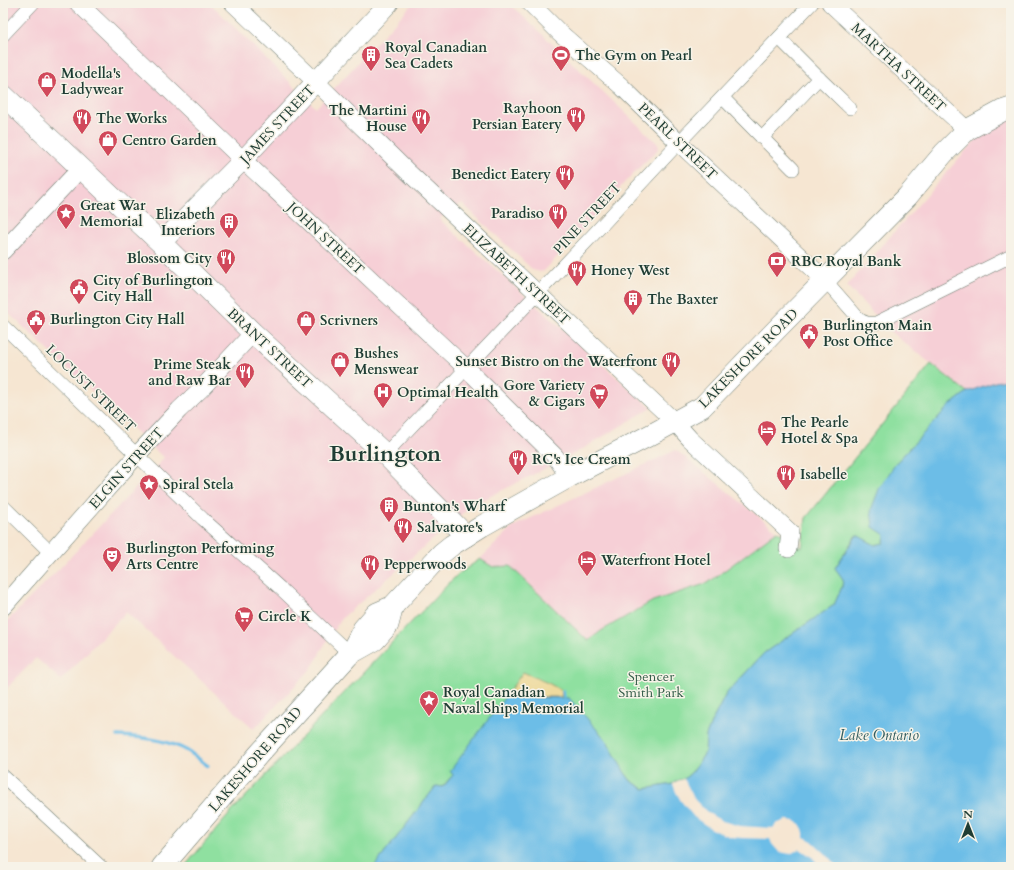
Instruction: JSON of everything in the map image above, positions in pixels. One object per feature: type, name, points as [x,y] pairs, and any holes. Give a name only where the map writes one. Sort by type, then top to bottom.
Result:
[{"type":"main road","name":"JAMES STREET","points":[[161,243],[243,160],[389,3]]},
{"type":"main road","name":"BRANT STREET","points":[[3,96],[161,243],[253,333],[385,454],[466,536]]},
{"type":"main road","name":"LAKESHORE ROAD","points":[[162,867],[258,754],[350,654],[363,629],[377,613],[393,606],[452,545],[569,477],[702,407],[907,197],[944,153],[967,130],[1002,111],[1011,108]]},
{"type":"street","points":[[3,35],[33,3]]},
{"type":"street","name":"JOHN STREET","points":[[78,3],[243,160],[466,368],[555,456],[569,477]]},
{"type":"street","name":"ELIZABETH STREET","points":[[233,3],[408,172],[473,231],[675,422],[690,439],[790,532],[788,549]]},
{"type":"street","name":"PEARL STREET","points":[[530,3],[559,32],[621,86],[679,143],[825,280]]},
{"type":"street","name":"PINE STREET","points":[[385,454],[812,3]]},
{"type":"street","name":"MARTHA STREET","points":[[830,3],[967,130]]},
{"type":"street","points":[[779,38],[850,108]]},
{"type":"street","points":[[762,138],[819,78]]},
{"type":"street","points":[[722,98],[793,169]]},
{"type":"street","points":[[3,250],[80,169]]},
{"type":"street","points":[[825,280],[860,320],[867,324],[871,324],[876,323],[1011,256]]},
{"type":"street","name":"LOCUST STREET","points":[[3,326],[204,519],[350,654]]},
{"type":"street","name":"ELGIN STREET","points":[[3,607],[137,455],[253,333]]},
{"type":"street","points":[[3,506],[50,552]]},
{"type":"street","points":[[3,776],[101,867]]},
{"type":"shaded area","points":[[3,3],[210,3],[316,108],[413,3],[509,3],[659,146],[658,149],[624,183],[544,271],[540,272],[533,270],[462,203],[439,219],[651,408],[574,454],[471,506],[341,619],[309,671],[254,729],[126,612],[61,680],[36,658],[3,692],[3,625],[61,567],[164,458],[3,308],[3,264],[12,253],[3,244]]},
{"type":"shaded area","points":[[1011,115],[1011,379],[995,382],[967,392],[892,333],[847,286],[982,133]]},
{"type":"shaded area","points":[[676,450],[777,531],[708,583],[653,601],[601,631],[588,641],[510,566],[493,567],[480,559],[514,526]]},
{"type":"green space","name":"Spencer Smith Park","points":[[931,364],[967,392],[949,406],[896,463],[884,543],[875,545],[856,535],[835,568],[843,578],[842,587],[834,605],[764,653],[726,694],[706,736],[705,753],[692,772],[684,779],[673,784],[644,789],[631,781],[625,773],[453,775],[442,787],[436,786],[374,867],[184,867],[233,810],[399,635],[457,575],[480,559],[493,567],[510,566],[588,641],[601,631],[653,601],[708,583],[777,531],[802,548],[806,518]]},
{"type":"sand","points":[[523,672],[562,691],[561,697],[517,697],[508,693]]},
{"type":"water","name":"Lake Ontario","points":[[1011,379],[1011,867],[374,867],[436,786],[443,787],[453,775],[450,771],[508,693],[517,697],[569,698],[607,741],[631,781],[644,789],[673,784],[684,779],[692,772],[705,753],[706,736],[726,694],[764,653],[834,605],[842,587],[843,579],[835,568],[857,535],[875,545],[884,543],[885,535],[873,527],[871,510],[879,489],[896,463],[949,406],[967,392],[995,382]]},
{"type":"pier","points":[[684,779],[695,800],[708,813],[722,821],[740,826],[773,828],[776,824],[786,820],[795,821],[800,824],[803,829],[804,837],[812,841],[837,867],[821,867],[812,857],[800,849],[790,854],[779,852],[772,844],[770,839],[731,837],[713,830],[694,817],[681,801],[673,784]]},
{"type":"waterway","points":[[563,691],[564,697]]},
{"type":"waterway","points":[[118,736],[167,742],[189,752],[208,766]]},
{"type":"place","name":"Royal Canadian Sea Cadets","points":[[371,72]]},
{"type":"place","name":"The Gym on Pearl","points":[[561,72]]},
{"type":"place","name":"Modella's Ladywear","points":[[47,98]]},
{"type":"place","name":"Rayhoon Persian Eatery","points":[[576,133]]},
{"type":"place","name":"The Works","points":[[82,135]]},
{"type":"place","name":"The Martini House","points":[[421,135]]},
{"type":"place","name":"Centro Garden","points":[[108,157]]},
{"type":"place","name":"Benedict Eatery","points":[[565,191]]},
{"type":"place","name":"Great War Memorial","points":[[66,230]]},
{"type":"place","name":"Paradiso","points":[[558,230]]},
{"type":"place","name":"Elizabeth Interiors","points":[[229,239]]},
{"type":"place","name":"Blossom City","points":[[226,275]]},
{"type":"place","name":"RBC Royal Bank","points":[[777,278]]},
{"type":"place","name":"Honey West","points":[[577,287]]},
{"type":"place","name":"City of Burlington City Hall","points":[[79,305]]},
{"type":"place","name":"The Baxter","points":[[633,316]]},
{"type":"place","name":"Burlington City Hall","points":[[36,336]]},
{"type":"place","name":"Scrivners","points":[[306,337]]},
{"type":"place","name":"Burlington Main Post Office","points":[[809,350]]},
{"type":"place","name":"Bushes Menswear","points":[[340,378]]},
{"type":"place","name":"Sunset Bistro on the Waterfront","points":[[671,378]]},
{"type":"place","name":"Prime Steak and Raw Bar","points":[[245,389]]},
{"type":"place","name":"Optimal Health","points":[[383,409]]},
{"type":"place","name":"Gore Variety & Cigars","points":[[599,410]]},
{"type":"place","name":"The Pearle Hotel & Spa","points":[[767,447]]},
{"type":"place","name":"RC's Ice Cream","points":[[518,476]]},
{"type":"place","name":"Isabelle","points":[[786,491]]},
{"type":"place","name":"Spiral Stela","points":[[149,501]]},
{"type":"place","name":"Bunton's Wharf","points":[[389,523]]},
{"type":"place","name":"Salvatore's","points":[[403,544]]},
{"type":"place","name":"Burlington Performing Arts Centre","points":[[112,573]]},
{"type":"place","name":"Waterfront Hotel","points":[[587,577]]},
{"type":"place","name":"Pepperwoods","points":[[370,581]]},
{"type":"place","name":"Circle K","points":[[244,633]]},
{"type":"place","name":"Royal Canadian Naval Ships Memorial","points":[[429,717]]},
{"type":"district","name":"Burlington","points":[[385,453]]}]
